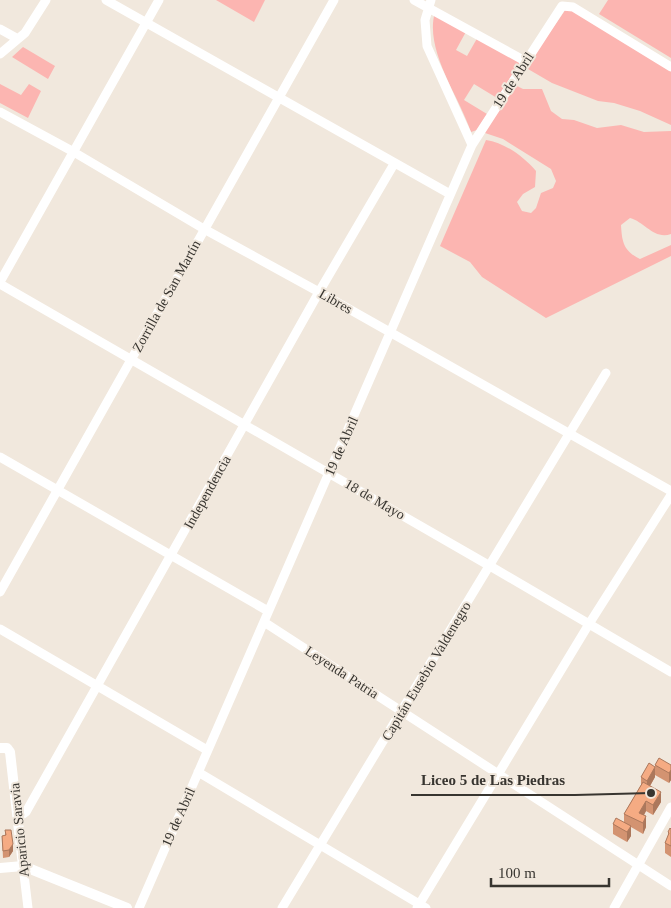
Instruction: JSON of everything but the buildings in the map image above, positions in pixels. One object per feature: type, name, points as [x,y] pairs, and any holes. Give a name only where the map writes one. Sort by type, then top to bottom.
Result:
[{"type":"street","points":[[0,54],[18,40],[31,26],[46,0]]},
{"type":"street","points":[[106,0],[450,194]]},
{"type":"street","points":[[0,283],[72,151],[159,0]]},
{"type":"street","name":"Zorrilla de San Martín","points":[[0,592],[334,0]]},
{"type":"street","points":[[414,0],[429,4],[525,61]]},
{"type":"street","points":[[429,4],[425,20],[427,46],[472,145]]},
{"type":"street","name":"19 de Abril","points":[[138,908],[472,145],[525,61],[562,6],[573,6],[671,67]]},
{"type":"street","points":[[0,29],[18,40]]},
{"type":"street","name":"Libres","points":[[0,112],[72,151],[204,229],[671,491]]},
{"type":"street","name":"Independencia","points":[[18,818],[26,812],[319,292],[394,164]]},
{"type":"street","name":"18 de Mayo","points":[[0,283],[671,672]]},
{"type":"street","name":"Capitán Eusebio Valdenegro","points":[[282,908],[606,373]]},
{"type":"street","points":[[0,457],[268,610]]},
{"type":"street","points":[[198,772],[421,907],[589,624],[671,495]]},
{"type":"street","name":"Leyenda Patria","points":[[264,622],[671,886]]},
{"type":"street","points":[[0,629],[207,750]]},
{"type":"street","name":"Aparicio Saravia","points":[[5,750],[18,818],[28,908]]},
{"type":"street","points":[[614,908],[671,807]]},
{"type":"street","points":[[0,868],[23,866],[127,908]]},
{"type":"shaded area","points":[[216,0],[265,0],[254,22]]},
{"type":"shaded area","points":[[608,0],[671,0],[671,58],[599,14]]},
{"type":"shaded area","points":[[573,7],[671,63],[671,125],[640,111],[614,103],[598,101],[552,83],[528,69],[528,64],[566,9]]},
{"type":"shaded area","points":[[435,12],[468,28],[456,50],[467,56],[479,35],[518,57],[519,64],[497,98],[474,84],[464,100],[487,114],[477,130],[471,132],[438,57],[433,27]]},
{"type":"shaded area","points":[[23,47],[55,66],[48,79],[12,57]]},
{"type":"shaded area","points":[[0,84],[21,95],[29,84],[41,91],[28,118],[0,103]]},
{"type":"shaded area","points":[[515,85],[523,89],[542,89],[551,111],[562,119],[574,120],[597,128],[621,125],[644,132],[671,131],[671,234],[660,235],[630,218],[621,225],[622,237],[630,253],[640,259],[671,245],[671,256],[546,318],[482,277],[470,262],[440,246],[486,140],[500,144],[513,151],[536,171],[535,187],[523,194],[517,202],[522,211],[531,213],[536,208],[541,193],[553,188],[556,181],[551,169],[503,139],[485,133],[487,124]]},
{"type":"place","name":"Liceo 5 de Las Piedras","points":[[651,793]]}]
